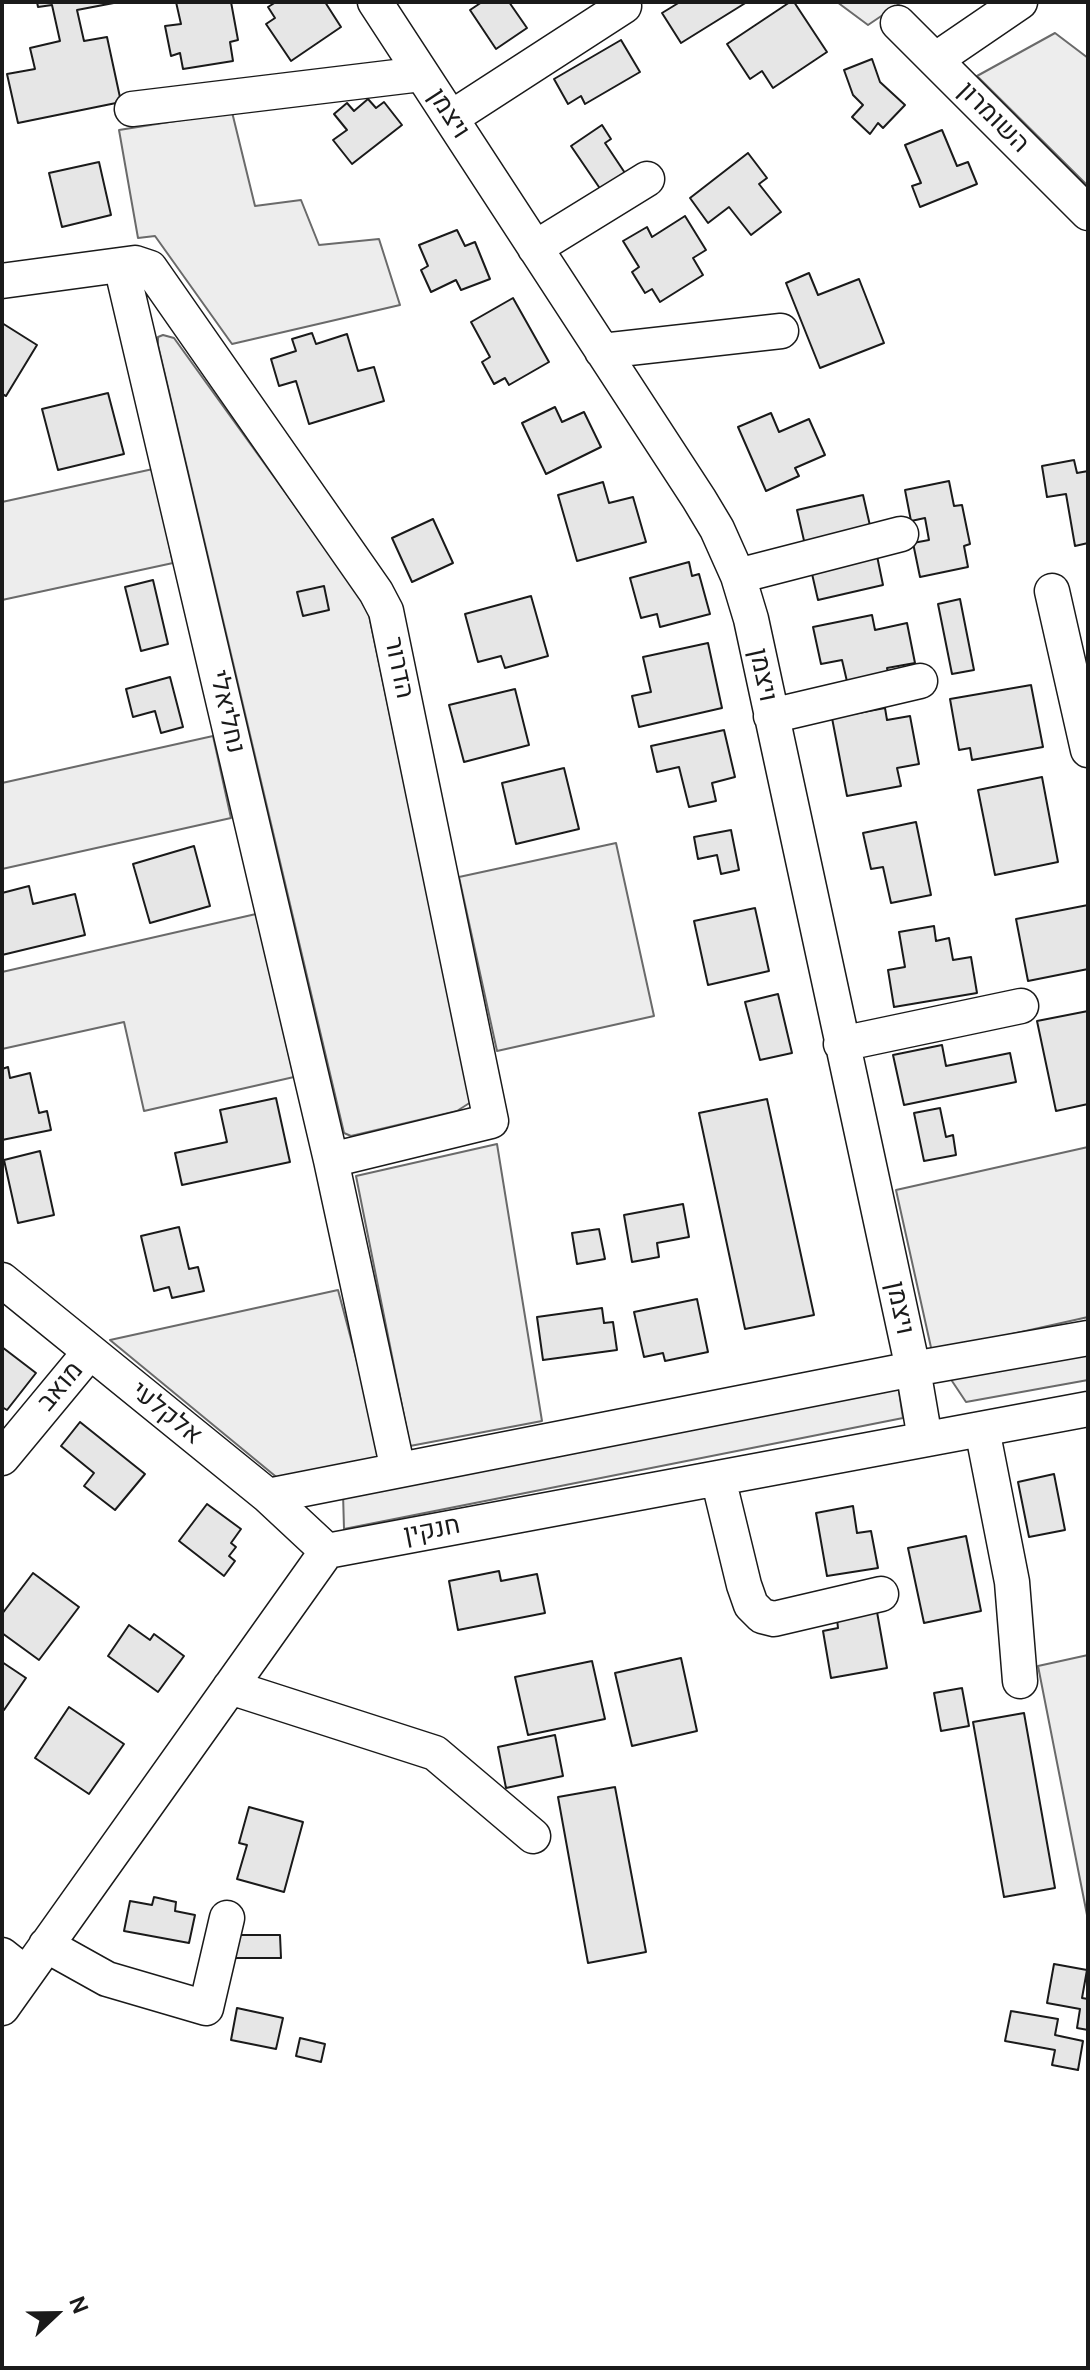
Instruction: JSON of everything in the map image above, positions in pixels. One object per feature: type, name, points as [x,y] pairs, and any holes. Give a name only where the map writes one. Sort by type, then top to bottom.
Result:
[{"type":"street","name":"ויצמן","points":[[375,2],[711,519],[738,576],[751,619],[913,1369],[925,1439]]},
{"type":"street","points":[[935,60],[1020,2]]},
{"type":"street","points":[[451,118],[624,6]]},
{"type":"street","name":"השומרון","points":[[898,23],[1088,213]]},
{"type":"street","points":[[132,109],[421,74]]},
{"type":"street","points":[[535,248],[647,179]]},
{"type":"street","name":"הדרור","points":[[2,281],[135,263],[150,268],[376,592],[386,611],[491,1121],[331,1160]]},
{"type":"street","name":"נחליאלי","points":[[121,265],[331,1160],[398,1470]]},
{"type":"street","points":[[602,351],[781,331]]},
{"type":"street","points":[[738,576],[901,534]]},
{"type":"street","points":[[1052,591],[1088,750]]},
{"type":"street","points":[[771,716],[920,681]]},
{"type":"street","points":[[841,1044],[1021,1006]]},
{"type":"street","name":"אלקלעי","points":[[2,1280],[268,1496],[327,1551]]},
{"type":"street","points":[[268,1496],[913,1369],[1088,1338]]},
{"type":"street","name":"מואב","points":[[2,1458],[89,1353]]},
{"type":"street","name":"חנקין","points":[[327,1551],[1088,1409]]},
{"type":"street","points":[[982,1429],[1012,1582],[1020,1681]]},
{"type":"street","points":[[718,1478],[744,1585],[751,1605],[762,1616],[774,1619],[881,1594]]},
{"type":"street","points":[[2,2008],[14,1964],[46,1945],[327,1551]]},
{"type":"street","points":[[230,1687],[435,1753],[533,1836]]},
{"type":"street","points":[[46,1945],[107,1979],[206,2008],[227,1918]]},
{"type":"shaded area","points":[[837,2],[902,2],[868,25]]},
{"type":"shaded area","points":[[1055,33],[1088,58],[1088,186],[977,76]]},
{"type":"shaded area","points":[[232,112],[255,206],[301,200],[319,245],[379,239],[400,305],[232,344],[155,236],[138,238],[119,130]]},
{"type":"shaded area","points":[[158,337],[174,338],[357,592],[369,615],[471,1102],[457,1111],[351,1136],[344,1133],[158,345]]},
{"type":"shaded area","points":[[153,469],[173,563],[2,600],[2,502]]},
{"type":"shaded area","points":[[213,736],[231,818],[2,869],[2,783]]},
{"type":"shaded area","points":[[616,843],[654,1016],[497,1051],[459,877]]},
{"type":"shaded area","points":[[256,914],[294,1077],[144,1111],[124,1022],[2,1049],[2,972]]},
{"type":"shaded area","points":[[497,1144],[542,1421],[410,1446],[356,1176]]},
{"type":"shaded area","points":[[1088,1147],[1088,1317],[932,1352],[896,1190]]},
{"type":"shaded area","points":[[338,1290],[384,1463],[280,1480],[110,1340]]},
{"type":"shaded area","points":[[1088,1350],[1088,1380],[966,1402],[948,1375]]},
{"type":"shaded area","points":[[898,1385],[903,1418],[344,1529],[343,1493]]},
{"type":"shaded area","points":[[1088,1655],[1088,1920],[1038,1666]]},
{"type":"building","points":[[37,2],[119,2],[77,10],[84,41],[107,37],[121,102],[18,123],[7,74],[35,69],[30,48],[60,41],[52,5],[38,7]]},
{"type":"building","points":[[176,2],[231,2],[238,40],[230,42],[233,61],[183,69],[180,53],[171,56],[165,26],[181,24]]},
{"type":"building","points":[[276,2],[325,2],[341,27],[291,61],[266,24],[275,18],[268,7]]},
{"type":"building","points":[[482,2],[509,2],[527,28],[496,49],[470,10]]},
{"type":"building","points":[[680,2],[747,2],[681,43],[662,13]]},
{"type":"building","points":[[794,2],[827,52],[773,88],[762,71],[750,79],[727,44]]},
{"type":"building","points":[[621,40],[640,72],[585,104],[581,96],[568,104],[554,79]]},
{"type":"building","points":[[872,59],[880,82],[905,105],[883,128],[878,123],[870,134],[852,117],[863,105],[853,95],[844,70]]},
{"type":"building","points":[[368,99],[376,108],[384,102],[402,125],[352,164],[333,140],[347,130],[334,114],[347,103],[354,111]]},
{"type":"building","points":[[602,125],[611,139],[605,143],[625,173],[601,190],[571,146]]},
{"type":"building","points":[[942,130],[957,166],[968,162],[977,184],[920,207],[912,186],[921,183],[905,145]]},
{"type":"building","points":[[748,153],[767,178],[759,184],[781,212],[751,235],[729,207],[708,223],[690,198]]},
{"type":"building","points":[[99,162],[111,215],[62,227],[49,173]]},
{"type":"building","points":[[685,216],[706,250],[693,258],[703,275],[660,302],[652,289],[645,293],[632,272],[639,267],[623,241],[647,227],[652,237]]},
{"type":"building","points":[[457,230],[465,246],[475,242],[490,279],[461,290],[456,280],[431,292],[421,270],[428,266],[419,245]]},
{"type":"building","points":[[809,273],[818,295],[859,279],[884,343],[820,368],[786,283]]},
{"type":"building","points":[[513,298],[549,362],[509,385],[505,378],[494,384],[482,362],[490,357],[471,322]]},
{"type":"building","points":[[2,323],[37,345],[6,396],[2,394]]},
{"type":"building","points":[[312,333],[316,344],[347,334],[358,371],[374,367],[384,401],[309,424],[296,381],[279,386],[271,359],[296,351],[292,339]]},
{"type":"building","points":[[108,393],[124,454],[58,470],[42,409]]},
{"type":"building","points":[[555,407],[562,422],[584,412],[601,447],[546,474],[522,423]]},
{"type":"building","points":[[771,413],[779,432],[809,419],[825,455],[795,468],[799,476],[766,491],[738,427]]},
{"type":"building","points":[[1074,460],[1077,473],[1088,471],[1088,543],[1075,546],[1066,494],[1047,497],[1042,466]]},
{"type":"building","points":[[949,481],[954,506],[962,505],[970,544],[964,546],[968,567],[920,577],[913,543],[929,540],[925,518],[911,521],[905,490]]},
{"type":"building","points":[[603,482],[609,503],[633,497],[646,542],[577,561],[558,495]]},
{"type":"building","points":[[863,495],[871,530],[805,545],[797,510]]},
{"type":"building","points":[[433,519],[453,563],[412,582],[392,538]]},
{"type":"building","points":[[876,551],[883,585],[818,600],[810,565]]},
{"type":"building","points":[[689,562],[692,576],[699,574],[710,614],[660,627],[657,614],[641,618],[630,578]]},
{"type":"building","points":[[153,580],[168,644],[141,651],[125,587]]},
{"type":"building","points":[[324,586],[329,610],[303,616],[297,592]]},
{"type":"building","points":[[531,596],[548,656],[505,668],[501,656],[478,662],[465,614]]},
{"type":"building","points":[[960,599],[974,670],[952,674],[938,604]]},
{"type":"building","points":[[872,615],[875,630],[907,623],[915,663],[887,668],[890,682],[849,690],[842,660],[821,664],[813,627]]},
{"type":"building","points":[[708,643],[722,708],[639,727],[632,696],[651,692],[643,657]]},
{"type":"building","points":[[170,677],[183,727],[161,733],[155,711],[133,717],[126,689]]},
{"type":"building","points":[[1031,685],[1043,747],[972,760],[970,748],[959,750],[950,699]]},
{"type":"building","points":[[515,689],[529,745],[464,762],[449,705]]},
{"type":"building","points":[[885,708],[887,720],[910,716],[919,764],[897,768],[901,786],[847,796],[832,718]]},
{"type":"building","points":[[724,730],[735,777],[712,783],[716,801],[689,807],[679,767],[657,772],[651,746]]},
{"type":"building","points":[[564,768],[579,829],[516,844],[502,783]]},
{"type":"building","points":[[1042,777],[1058,862],[995,875],[978,790]]},
{"type":"building","points":[[916,822],[931,895],[891,903],[883,867],[871,869],[863,833]]},
{"type":"building","points":[[731,830],[739,870],[721,874],[717,855],[698,859],[694,837]]},
{"type":"building","points":[[194,846],[210,906],[150,923],[133,864]]},
{"type":"building","points":[[29,886],[33,904],[75,894],[85,935],[2,955],[2,893]]},
{"type":"building","points":[[1088,905],[1088,969],[1028,981],[1016,919]]},
{"type":"building","points":[[755,908],[769,971],[708,985],[694,921]]},
{"type":"building","points":[[934,926],[936,941],[949,938],[953,960],[971,957],[977,993],[894,1007],[888,970],[905,967],[899,932]]},
{"type":"building","points":[[778,994],[792,1053],[760,1060],[745,1002]]},
{"type":"building","points":[[1088,1011],[1088,1104],[1056,1111],[1037,1021]]},
{"type":"building","points":[[942,1045],[946,1066],[1010,1053],[1016,1082],[904,1105],[893,1055]]},
{"type":"building","points":[[8,1067],[10,1078],[30,1073],[39,1113],[47,1111],[51,1130],[2,1140],[2,1069]]},
{"type":"building","points":[[276,1098],[290,1162],[182,1185],[175,1153],[227,1142],[220,1110]]},
{"type":"building","points":[[767,1099],[814,1315],[745,1329],[699,1113]]},
{"type":"building","points":[[940,1108],[946,1137],[953,1135],[956,1155],[924,1161],[914,1113]]},
{"type":"building","points":[[40,1151],[54,1215],[18,1223],[4,1160]]},
{"type":"building","points":[[683,1204],[689,1237],[657,1243],[659,1257],[632,1262],[624,1215]]},
{"type":"building","points":[[179,1227],[189,1269],[198,1267],[204,1291],[172,1298],[169,1287],[154,1291],[141,1236]]},
{"type":"building","points":[[599,1229],[605,1259],[577,1264],[572,1233]]},
{"type":"building","points":[[697,1299],[708,1352],[665,1361],[663,1353],[644,1357],[634,1312]]},
{"type":"building","points":[[602,1308],[604,1323],[613,1322],[617,1350],[543,1360],[537,1317]]},
{"type":"building","points":[[2,1347],[36,1373],[7,1410],[2,1407]]},
{"type":"building","points":[[80,1422],[145,1474],[115,1510],[84,1486],[94,1473],[61,1446]]},
{"type":"building","points":[[1054,1474],[1065,1530],[1029,1537],[1018,1482]]},
{"type":"building","points":[[207,1504],[241,1529],[231,1543],[236,1547],[229,1556],[235,1561],[224,1576],[179,1541]]},
{"type":"building","points":[[853,1506],[857,1533],[871,1531],[878,1568],[827,1576],[816,1513]]},
{"type":"building","points":[[966,1536],[981,1611],[924,1623],[908,1548]]},
{"type":"building","points":[[499,1571],[501,1581],[537,1574],[545,1613],[458,1630],[449,1581]]},
{"type":"building","points":[[33,1573],[79,1607],[39,1660],[2,1633],[2,1614]]},
{"type":"building","points":[[877,1612],[887,1668],[831,1678],[823,1631],[838,1628],[837,1619]]},
{"type":"building","points":[[129,1625],[150,1640],[154,1634],[184,1656],[158,1692],[108,1656]]},
{"type":"building","points":[[681,1658],[697,1731],[632,1746],[615,1673]]},
{"type":"building","points":[[592,1661],[605,1719],[528,1735],[515,1677]]},
{"type":"building","points":[[2,1662],[26,1678],[4,1710],[2,1708]]},
{"type":"building","points":[[962,1688],[969,1726],[941,1731],[934,1693]]},
{"type":"building","points":[[69,1707],[124,1744],[89,1794],[35,1758]]},
{"type":"building","points":[[1024,1713],[1055,1888],[1004,1897],[973,1722]]},
{"type":"building","points":[[555,1735],[563,1776],[506,1788],[498,1747]]},
{"type":"building","points":[[615,1787],[646,1952],[588,1963],[558,1797]]},
{"type":"building","points":[[249,1807],[303,1822],[284,1892],[237,1879],[247,1845],[239,1843]]},
{"type":"building","points":[[154,1897],[176,1902],[175,1911],[195,1915],[189,1943],[124,1931],[130,1901],[152,1905]]},
{"type":"building","points":[[232,1935],[280,1935],[281,1958],[233,1958]]},
{"type":"building","points":[[1054,1964],[1087,1970],[1082,1998],[1088,1999],[1088,2030],[1077,2028],[1080,2009],[1047,2003]]},
{"type":"building","points":[[237,2008],[283,2018],[276,2049],[231,2040]]},
{"type":"building","points":[[1011,2011],[1058,2019],[1055,2035],[1083,2041],[1078,2070],[1052,2065],[1055,2050],[1005,2041]]},
{"type":"building","points":[[300,2038],[325,2044],[321,2062],[296,2056]]}]
